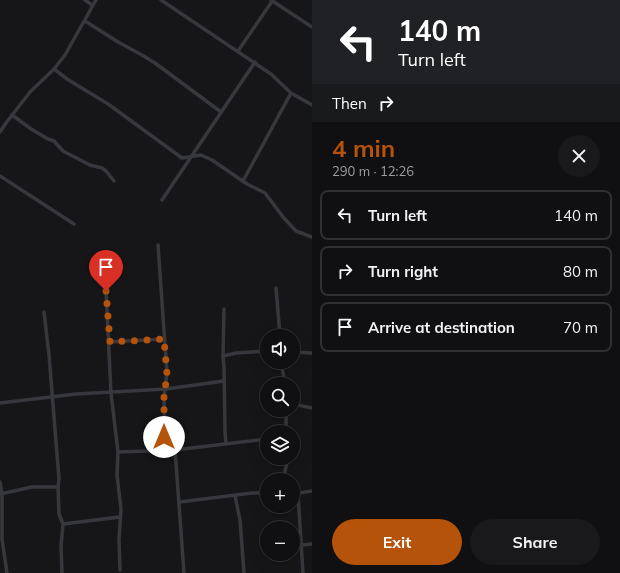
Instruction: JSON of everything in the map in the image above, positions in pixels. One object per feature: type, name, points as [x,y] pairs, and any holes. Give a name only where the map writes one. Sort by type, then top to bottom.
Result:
[{"type":"street","points":[[85,0],[92,5]]},
{"type":"street","points":[[0,131],[30,92],[65,55],[96,0]]},
{"type":"street","points":[[161,0],[254,62],[271,74],[291,93],[312,105]]},
{"type":"street","points":[[238,51],[272,0],[312,27]]},
{"type":"street","points":[[85,21],[118,42],[142,54],[221,112]]},
{"type":"street","points":[[162,200],[254,62]]},
{"type":"street","points":[[54,68],[67,79],[108,104],[182,158],[201,155],[212,160],[243,181],[265,193],[283,217],[296,231],[312,237]]},
{"type":"street","points":[[243,181],[291,93]]},
{"type":"street","points":[[12,115],[31,129],[48,139],[54,140],[64,151],[90,165],[102,168],[114,181]]},
{"type":"street","points":[[0,176],[74,224]]},
{"type":"street","points":[[158,245],[167,374],[164,397],[165,451]]},
{"type":"street","points":[[276,288],[279,329]]},
{"type":"street","points":[[106,291],[110,342],[111,393],[118,452],[116,475],[120,496],[120,570]]},
{"type":"street","points":[[224,309],[223,356],[226,444]]},
{"type":"street","points":[[44,312],[53,396],[59,479],[59,514],[63,524],[61,546],[62,573]]},
{"type":"street","points":[[110,342],[164,339]]},
{"type":"street","points":[[223,356],[236,353],[260,351]]},
{"type":"street","points":[[300,352],[312,353]]},
{"type":"street","points":[[0,403],[53,396],[101,392],[111,393],[141,389],[166,389],[224,381]]},
{"type":"street","points":[[300,405],[312,408]]},
{"type":"street","points":[[118,452],[165,451],[260,440]]},
{"type":"street","points":[[175,450],[184,573]]},
{"type":"street","points":[[0,482],[3,524],[2,556],[6,562],[7,573]]},
{"type":"street","points":[[1,494],[32,487],[58,487]]},
{"type":"street","points":[[300,494],[312,491]]},
{"type":"street","points":[[179,502],[260,493]]},
{"type":"street","points":[[236,496],[240,520],[244,573]]},
{"type":"street","points":[[299,513],[303,573]]},
{"type":"street","points":[[63,524],[120,517]]},
{"type":"street","points":[[302,545],[312,544]]},
{"type":"route","points":[[106,291],[110,342],[164,339],[167,374],[164,397],[164,437]]}]
